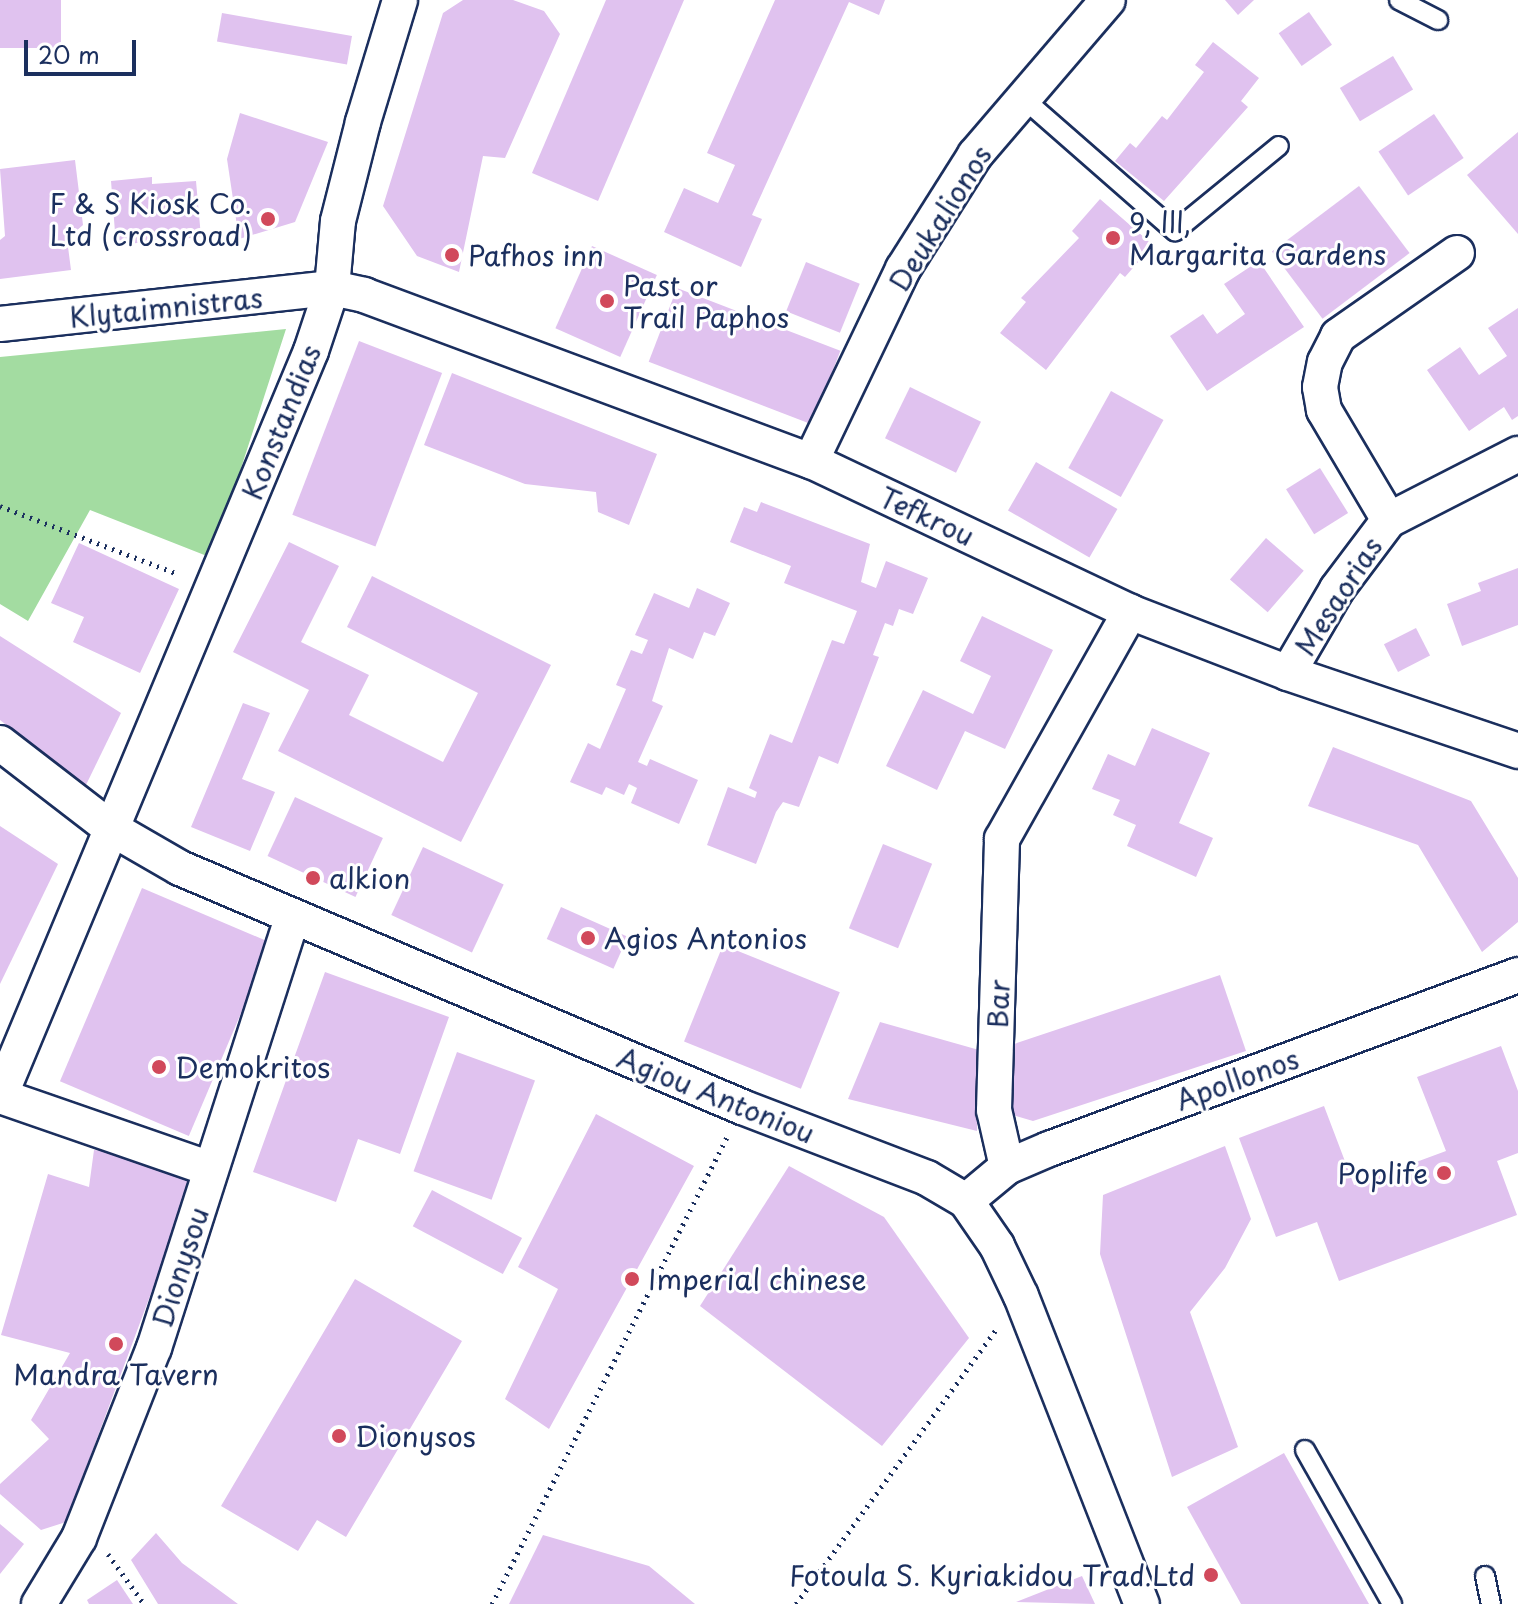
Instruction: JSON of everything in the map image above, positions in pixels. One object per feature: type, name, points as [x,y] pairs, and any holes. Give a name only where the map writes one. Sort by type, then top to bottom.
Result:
[{"type":"street","name":"Konstandias","points":[[0,1096],[109,827],[213,588],[332,288],[338,221],[400,0]]},
{"type":"street","name":"Deukalionos","points":[[811,461],[903,269],[975,155],[1108,0]]},
{"type":"street","points":[[1389,520],[1324,410],[1320,387],[1325,362],[1338,336],[1457,253]]},
{"type":"street","name":"Klytaimnistras","points":[[0,324],[332,288]]},
{"type":"street","name":"Tefkrou","points":[[332,288],[811,461],[1130,612],[1288,673],[1518,751]]},
{"type":"street","name":"Mesaorias","points":[[1288,673],[1337,589],[1389,520],[1518,454]]},
{"type":"street","name":"Bar","points":[[1007,1167],[994,1110],[1002,839],[1130,612]]},
{"type":"street","name":"Agiou Antoniou","points":[[0,743],[109,827],[180,868],[742,1107],[927,1178],[966,1201],[997,1246],[1021,1296],[1142,1604]]},
{"type":"street","name":"Dionysou","points":[[39,1604],[79,1538],[154,1348],[292,918]]},
{"type":"street","name":"Apollonos","points":[[966,1201],[1007,1167],[1518,975]]},
{"type":"street","points":[[0,1096],[211,1169]]},
{"type":"lane","points":[[1399,0],[1438,20]]},
{"type":"lane","points":[[1024,99],[1175,231],[1279,146]]},
{"type":"lane","points":[[1305,1450],[1392,1604]]},
{"type":"lane","points":[[1485,1576],[1491,1604]]},
{"type":"path","points":[[0,506],[213,588]]},
{"type":"path","points":[[492,1604],[742,1107]]},
{"type":"path","points":[[796,1604],[1021,1296]]},
{"type":"path","points":[[79,1538],[116,1558],[144,1604]]},
{"type":"green space","points":[[286,329],[212,558],[90,510],[28,621],[0,604],[0,357]]},
{"type":"building","points":[[0,0],[61,0],[61,48],[0,48]]},
{"type":"building","points":[[463,0],[513,0],[544,11],[560,34],[505,158],[483,156],[459,272],[417,256],[383,206],[443,13]]},
{"type":"building","points":[[606,0],[684,0],[598,201],[532,173]]},
{"type":"building","points":[[775,0],[885,0],[879,15],[849,2],[752,215],[762,219],[741,267],[664,232],[684,188],[718,203],[735,165],[707,153]]},
{"type":"building","points":[[1225,0],[1254,0],[1238,15]]},
{"type":"building","points":[[1309,12],[1332,45],[1302,66],[1279,33]]},
{"type":"building","points":[[222,13],[352,36],[347,64],[217,42]]},
{"type":"building","points":[[1213,42],[1259,78],[1241,101],[1248,107],[1164,201],[1115,161],[1130,143],[1136,148],[1162,116],[1167,120],[1204,72],[1195,65]]},
{"type":"building","points":[[1393,56],[1413,89],[1360,121],[1340,88]]},
{"type":"building","points":[[240,113],[328,142],[295,222],[239,239],[227,159]]},
{"type":"building","points":[[1434,114],[1464,158],[1408,195],[1378,151]]},
{"type":"building","points":[[1518,132],[1518,234],[1467,175]]},
{"type":"building","points":[[75,160],[83,225],[67,239],[71,270],[0,279],[0,240],[5,236],[0,169]]},
{"type":"building","points":[[152,177],[152,184],[196,181],[201,237],[116,245],[111,181]]},
{"type":"building","points":[[1359,186],[1410,253],[1323,319],[1272,252]]},
{"type":"building","points":[[1100,199],[1153,245],[1125,277],[1120,273],[1046,370],[1000,333],[1026,302],[1021,298],[1079,238],[1072,231]]},
{"type":"building","name":"Past or Trail Paphos","points":[[592,246],[657,275],[620,357],[555,328]]},
{"type":"building","points":[[1259,261],[1304,327],[1207,391],[1170,336],[1203,314],[1217,334],[1245,314],[1224,284]]},
{"type":"building","points":[[806,262],[860,284],[840,333],[786,311]]},
{"type":"building","points":[[677,288],[840,351],[812,424],[649,362]]},
{"type":"building","points":[[1518,308],[1518,416],[1512,420],[1504,407],[1469,431],[1427,370],[1460,347],[1479,375],[1507,356],[1488,328]]},
{"type":"building","points":[[359,341],[442,373],[375,547],[292,515]]},
{"type":"building","points":[[452,373],[657,454],[629,525],[598,512],[596,492],[525,484],[424,445]]},
{"type":"building","points":[[910,387],[981,422],[956,473],[885,438]]},
{"type":"building","points":[[1111,391],[1163,420],[1121,497],[1068,468]]},
{"type":"building","points":[[1036,462],[1117,509],[1089,557],[1008,510]]},
{"type":"building","points":[[1320,468],[1348,513],[1314,534],[1286,489]]},
{"type":"building","points":[[761,502],[870,544],[861,582],[876,588],[886,561],[928,578],[913,614],[899,609],[893,626],[885,623],[873,655],[879,657],[838,764],[819,756],[799,807],[783,802],[776,812],[756,864],[707,845],[728,787],[755,798],[757,792],[749,788],[770,734],[792,743],[832,640],[844,644],[857,611],[784,583],[791,566],[730,542],[744,507],[757,512]]},
{"type":"building","points":[[1266,538],[1304,571],[1268,612],[1230,580]]},
{"type":"building","points":[[289,542],[339,566],[301,642],[369,675],[349,715],[443,762],[478,693],[347,627],[372,576],[551,665],[461,842],[278,751],[309,690],[233,652]]},
{"type":"building","points":[[79,543],[179,589],[140,673],[73,642],[84,617],[51,603]]},
{"type":"building","points":[[1518,568],[1518,625],[1462,646],[1447,604],[1481,591],[1478,583]]},
{"type":"building","points":[[697,588],[730,603],[715,636],[704,632],[693,659],[669,648],[652,701],[663,706],[638,762],[647,766],[650,759],[698,780],[679,824],[631,803],[637,788],[629,784],[624,795],[606,787],[602,795],[570,782],[588,743],[600,749],[626,689],[616,685],[631,650],[642,654],[648,640],[635,635],[654,593],[689,608]]},
{"type":"building","points":[[982,616],[1053,650],[1005,749],[965,731],[937,790],[886,766],[923,690],[973,714],[991,676],[960,661]]},
{"type":"building","points":[[1416,628],[1430,656],[1398,672],[1384,644]]},
{"type":"building","points":[[0,636],[121,713],[85,787],[0,720]]},
{"type":"building","points":[[243,703],[270,713],[242,779],[275,792],[250,851],[191,827]]},
{"type":"building","points":[[1152,728],[1210,753],[1179,823],[1213,838],[1196,877],[1127,846],[1136,825],[1113,815],[1120,800],[1092,789],[1108,754],[1135,766]]},
{"type":"building","points":[[1333,747],[1471,801],[1518,878],[1518,922],[1482,952],[1418,845],[1308,806]]},
{"type":"building","points":[[295,797],[383,838],[355,897],[268,856]]},
{"type":"building","points":[[0,826],[58,864],[0,984]]},
{"type":"building","points":[[883,844],[932,864],[898,948],[849,928]]},
{"type":"building","points":[[423,847],[504,885],[472,953],[391,915]]},
{"type":"building","points":[[142,888],[271,943],[189,1136],[60,1081]]},
{"type":"building","name":"Agios Antonios","points":[[561,907],[628,937],[613,969],[547,939]]},
{"type":"building","points":[[723,945],[840,992],[801,1089],[684,1041]]},
{"type":"building","points":[[325,972],[449,1017],[400,1154],[358,1139],[336,1202],[253,1172]]},
{"type":"building","points":[[1220,975],[1246,1051],[1033,1121],[1013,1115],[1008,1046]]},
{"type":"building","points":[[880,1022],[979,1050],[977,1131],[848,1099]]},
{"type":"building","name":"Poplife","points":[[1501,1046],[1518,1091],[1518,1153],[1497,1161],[1517,1215],[1339,1281],[1317,1222],[1276,1237],[1239,1138],[1324,1106],[1354,1185],[1446,1151],[1417,1077]]},
{"type":"building","points":[[457,1052],[535,1080],[492,1200],[414,1171]]},
{"type":"building","points":[[596,1114],[694,1166],[549,1429],[505,1399],[558,1289],[518,1267]]},
{"type":"building","points":[[1225,1146],[1251,1219],[1225,1268],[1190,1312],[1238,1447],[1172,1477],[1100,1254],[1103,1195]]},
{"type":"building","points":[[94,1150],[155,1157],[193,1180],[66,1522],[41,1530],[0,1494],[0,1484],[49,1439],[31,1420],[70,1353],[1,1335],[48,1174],[89,1187]]},
{"type":"building","points":[[789,1166],[884,1217],[969,1338],[882,1446],[700,1306]]},
{"type":"building","points":[[432,1190],[522,1238],[503,1274],[413,1226]]},
{"type":"building","points":[[355,1279],[462,1341],[346,1537],[317,1520],[298,1551],[221,1506]]},
{"type":"building","points":[[1284,1453],[1369,1604],[1241,1604],[1187,1507]]},
{"type":"building","points":[[0,1524],[24,1544],[0,1574]]},
{"type":"building","points":[[156,1533],[182,1563],[238,1604],[158,1604],[131,1560]]},
{"type":"building","points":[[543,1535],[649,1566],[695,1604],[509,1604]]},
{"type":"building","points":[[1082,1576],[1095,1604],[1016,1602]]},
{"type":"building","points":[[117,1580],[133,1604],[89,1604],[87,1600]]},
{"type":"place","name":"F & S Kiosk Co. Ltd (crossroad)","points":[[268,219]]},
{"type":"place","name":"9, lll, Margarita Gardens","points":[[1113,238]]},
{"type":"place","name":"Pafhos inn","points":[[452,255]]},
{"type":"place","name":"Past or Trail Paphos","points":[[607,301]]},
{"type":"place","name":"alkion","points":[[313,878]]},
{"type":"place","name":"Agios Antonios","points":[[588,938]]},
{"type":"place","name":"Demokritos","points":[[159,1067]]},
{"type":"place","name":"Poplife","points":[[1444,1173]]},
{"type":"place","name":"Imperial chinese","points":[[632,1279]]},
{"type":"place","name":"Mandra Tavern","points":[[116,1344]]},
{"type":"place","name":"Dionysos","points":[[339,1436]]},
{"type":"place","name":"Fotoula S. Kyriakidou Trad.Ltd","points":[[1211,1575]]}]
